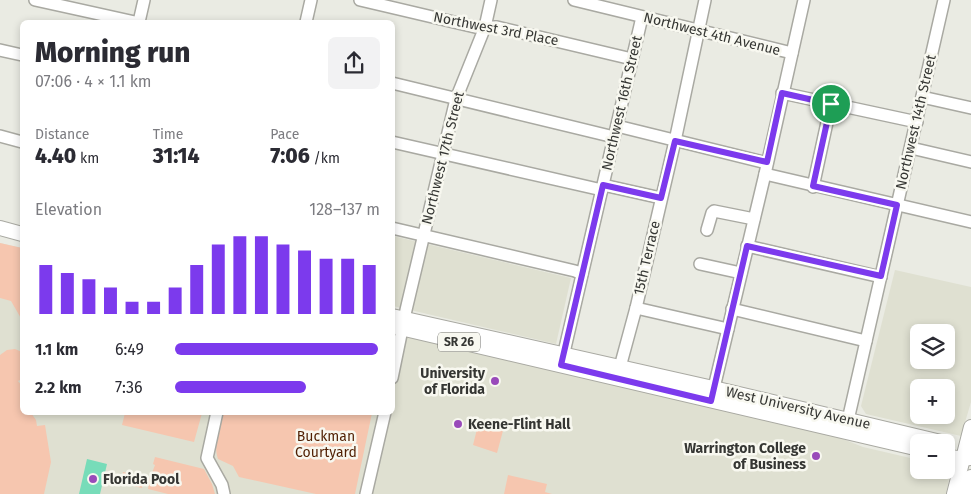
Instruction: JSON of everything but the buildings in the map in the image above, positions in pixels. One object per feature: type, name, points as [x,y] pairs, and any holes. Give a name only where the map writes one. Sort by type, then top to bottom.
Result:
[{"type":"main road","points":[[0,228],[20,233]]},
{"type":"main road","name":"West University Avenue","points":[[398,322],[712,395],[910,447]]},
{"type":"main road","name":"West University Avenue","points":[[562,360],[620,367],[712,395],[848,420],[910,435]]},
{"type":"main road","points":[[954,494],[967,455],[971,427]]},
{"type":"main road","points":[[955,449],[967,455]]},
{"type":"main road","points":[[967,494],[971,477]]},
{"type":"street","points":[[35,0],[128,20]]},
{"type":"street","points":[[138,20],[144,0]]},
{"type":"street","points":[[307,20],[312,0]]},
{"type":"street","name":"Northwest 3rd Place","points":[[360,0],[476,27],[497,27],[632,59]]},
{"type":"street","name":"Northwest 17th Street","points":[[395,350],[398,322],[423,236],[456,99],[485,27],[491,0]]},
{"type":"street","name":"Northwest 4th Avenue","points":[[574,0],[792,53]]},
{"type":"street","name":"15th Terrace","points":[[620,367],[636,308],[675,141],[705,0]]},
{"type":"street","points":[[712,395],[804,0]]},
{"type":"street","name":"Northwest 14th Street","points":[[848,420],[944,0]]},
{"type":"street","name":"Northwest 16th Street","points":[[562,360],[642,17]]},
{"type":"street","points":[[0,50],[20,55]]},
{"type":"street","points":[[395,85],[615,132],[675,141],[767,162]]},
{"type":"street","points":[[782,93],[916,122]]},
{"type":"street","points":[[922,97],[971,108]]},
{"type":"street","points":[[813,186],[831,104]]},
{"type":"street","points":[[0,136],[20,141]]},
{"type":"street","points":[[395,143],[661,198]]},
{"type":"street","points":[[911,148],[971,162]]},
{"type":"street","points":[[765,174],[971,222]]},
{"type":"street","points":[[707,230],[714,211],[754,219]]},
{"type":"street","points":[[395,229],[582,274]]},
{"type":"street","points":[[747,246],[881,276]]},
{"type":"street","points":[[700,264],[741,273]]},
{"type":"street","points":[[636,308],[728,329]]},
{"type":"street","points":[[732,309],[866,341]]},
{"type":"street","points":[[216,415],[208,458],[222,485],[224,494]]},
{"type":"street","points":[[366,494],[384,415]]},
{"type":"shaded area","points":[[395,236],[571,278],[556,344],[395,306]]},
{"type":"shaded area","name":"University of Florida","points":[[0,243],[20,248],[20,415],[395,415],[395,334],[838,437],[863,447],[910,458],[910,479],[949,479],[946,494],[0,494]]},
{"type":"shaded area","points":[[895,270],[971,287],[971,402],[961,436],[866,414],[861,406]]},
{"type":"shaded area","name":"Florida Pool","points":[[87,459],[107,464],[100,494],[79,494]]},
{"type":"green space","points":[[0,243],[20,248],[20,317],[11,301],[0,298]]},
{"type":"green space","points":[[15,349],[20,351],[20,380],[18,381],[20,384],[20,415],[32,415],[37,426],[45,425],[51,462],[44,494],[0,494],[0,355],[7,350]]},
{"type":"green space","points":[[124,415],[201,415],[194,442],[122,425]]},
{"type":"green space","name":"Buckman Courtyard","points":[[222,415],[372,415],[355,494],[316,494],[239,477],[233,466],[218,459],[216,442]]},
{"type":"green space","points":[[479,421],[504,427],[497,453],[473,445]]},
{"type":"green space","points":[[155,457],[204,469],[215,494],[168,494],[148,489],[149,483],[144,482],[142,488],[121,483],[123,472],[150,478],[155,465],[153,464]]},
{"type":"green space","points":[[508,475],[547,484],[545,492],[552,494],[504,494]]},
{"type":"place","name":"University of Florida","points":[[495,381]]},
{"type":"place","name":"Keene-Flint Hall","points":[[458,424]]},
{"type":"place","name":"Warrington College of Business","points":[[816,456]]},
{"type":"place","name":"Florida Pool","points":[[93,479]]},
{"type":"route","points":[[782,93],[831,104],[813,186],[897,205],[881,276],[747,246],[711,401],[561,365],[603,185],[661,198],[675,141],[767,162],[782,93]]}]
